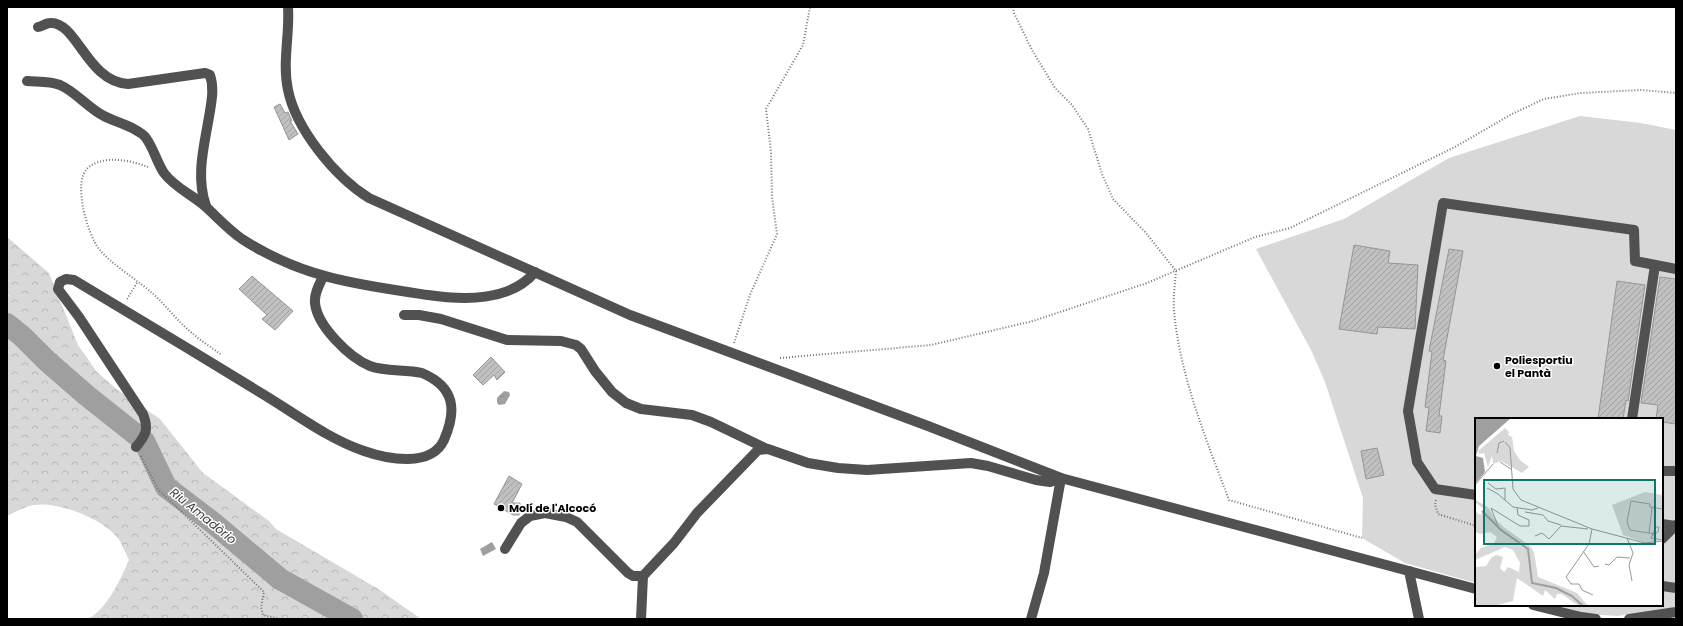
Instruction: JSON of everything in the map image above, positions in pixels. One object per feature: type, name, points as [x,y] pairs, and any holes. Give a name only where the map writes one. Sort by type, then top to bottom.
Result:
[{"type":"street","points":[[288,7],[286,50],[288,90],[302,124],[336,171],[352,186],[369,198],[630,315],[730,354],[928,426],[1061,478],[1324,547],[1475,589]]},
{"type":"street","points":[[38,27],[51,23],[62,26],[72,35],[91,64],[118,84],[128,84],[205,73],[210,75],[212,82],[212,96],[200,180],[206,206]]},
{"type":"street","points":[[27,81],[61,85],[103,116],[146,137],[164,173],[173,183],[206,206],[240,238],[261,251],[289,265],[323,277],[429,295],[468,298],[501,293],[515,288],[527,282],[535,272]]},
{"type":"street","points":[[1475,495],[1435,489],[1417,462],[1408,411],[1442,203],[1634,230],[1635,260],[1676,270]]},
{"type":"street","points":[[1632,418],[1655,265]]},
{"type":"street","points":[[136,447],[146,436],[148,428],[143,414],[79,317],[58,289],[60,282],[66,279],[74,280],[303,418],[354,447],[393,458],[415,458],[430,453],[442,442],[450,426],[452,408],[450,398],[446,390],[430,376],[422,373],[371,366],[354,356],[336,341],[326,329],[316,310],[315,298],[323,277]]},
{"type":"street","points":[[404,315],[419,315],[441,319],[507,340],[561,342],[576,345],[581,349],[595,371],[612,392],[626,403],[641,409],[692,415],[768,450],[808,463],[838,468],[867,470],[972,463],[988,466],[1036,480],[1050,482],[1061,478]]},
{"type":"street","points":[[641,619],[643,576],[674,543],[697,513],[754,452],[758,450],[768,450]]},
{"type":"street","points":[[1663,471],[1676,470]]},
{"type":"street","points":[[1031,619],[1044,573],[1061,478]]},
{"type":"street","points":[[505,549],[521,524],[530,516],[545,513],[566,517],[577,522],[628,573],[633,576],[643,576]]},
{"type":"street","points":[[1663,524],[1676,528]]},
{"type":"street","points":[[1663,538],[1676,528]]},
{"type":"street","points":[[1409,571],[1418,619]]},
{"type":"street","points":[[1663,586],[1676,588]]},
{"type":"street","points":[[1537,606],[1581,617],[1596,619]]},
{"type":"street","points":[[1629,619],[1676,612]]},
{"type":"path","points":[[730,354],[750,295],[777,234],[772,197],[771,152],[766,109],[803,45],[810,7]]},
{"type":"path","points":[[1013,7],[1014,13],[1032,50],[1055,88],[1072,105],[1088,129],[1102,174],[1114,199],[1146,233],[1176,271],[1174,310],[1184,366],[1208,444],[1229,500],[1362,538]]},
{"type":"path","points":[[773,359],[931,345],[1033,321],[1176,271],[1255,237],[1290,228],[1455,147],[1512,114],[1544,99],[1581,93],[1633,90],[1676,93]]},
{"type":"path","points":[[164,173],[124,160],[98,162],[87,168],[82,178],[80,194],[89,231],[99,250],[153,294],[192,333],[226,358]]},
{"type":"path","points":[[121,308],[138,281]]},
{"type":"path","points":[[136,447],[158,489],[264,592],[261,607],[263,615],[279,619]]},
{"type":"path","points":[[1440,489],[1435,505],[1438,514],[1475,526]]},
{"type":"green space","name":"Poliesportiu el Pantà","points":[[1580,116],[1641,123],[1676,130],[1676,608],[1617,616],[1586,614],[1558,606],[1663,606],[1663,418],[1475,418],[1475,583],[1405,563],[1362,538],[1363,498],[1325,382],[1311,350],[1256,249],[1344,219],[1449,158]]},
{"type":"green space","points":[[7,237],[49,273],[78,345],[97,372],[115,388],[160,419],[203,473],[269,521],[276,529],[380,590],[421,619],[88,619],[102,608],[113,593],[129,560],[120,541],[113,533],[93,519],[81,513],[55,506],[44,504],[33,505],[7,516],[7,297],[9,295],[7,294]]},
{"type":"water","points":[[504,391],[509,392],[510,395],[505,404],[499,405],[497,403],[497,398]]},
{"type":"water","points":[[492,542],[496,549],[483,556],[480,549]]},
{"type":"building","points":[[280,104],[285,113],[288,112],[292,121],[290,121],[298,134],[289,140],[274,107]]},
{"type":"building","points":[[1354,245],[1390,251],[1388,263],[1418,265],[1415,329],[1378,327],[1377,334],[1339,329]]},
{"type":"building","points":[[1449,249],[1463,251],[1443,360],[1446,361],[1439,416],[1442,416],[1440,433],[1426,431],[1429,408],[1425,407],[1432,352],[1429,351]]},
{"type":"building","points":[[252,276],[293,311],[275,330],[262,319],[267,315],[239,289]]},
{"type":"building","points":[[1660,277],[1676,279],[1676,424],[1663,422],[1663,418],[1656,418],[1658,405],[1641,403]]},
{"type":"building","points":[[1617,281],[1645,285],[1628,401],[1626,400],[1623,418],[1598,418]]},
{"type":"building","points":[[491,357],[505,372],[497,380],[494,375],[483,385],[473,375]]},
{"type":"building","points":[[1377,448],[1384,475],[1366,479],[1361,451]]},
{"type":"building","name":"Molí de l'Alcocó","points":[[509,476],[522,484],[512,503],[520,503],[519,515],[513,515],[494,504]]},
{"type":"waterway","name":"Riu Amadòrio","points":[[7,324],[86,395],[144,441],[166,487],[212,522],[280,579],[352,619]]},
{"type":"place","name":"Poliesportiu el Pantà","points":[[1497,366]]},
{"type":"place","name":"Molí de l'Alcocó","points":[[501,508]]}]
